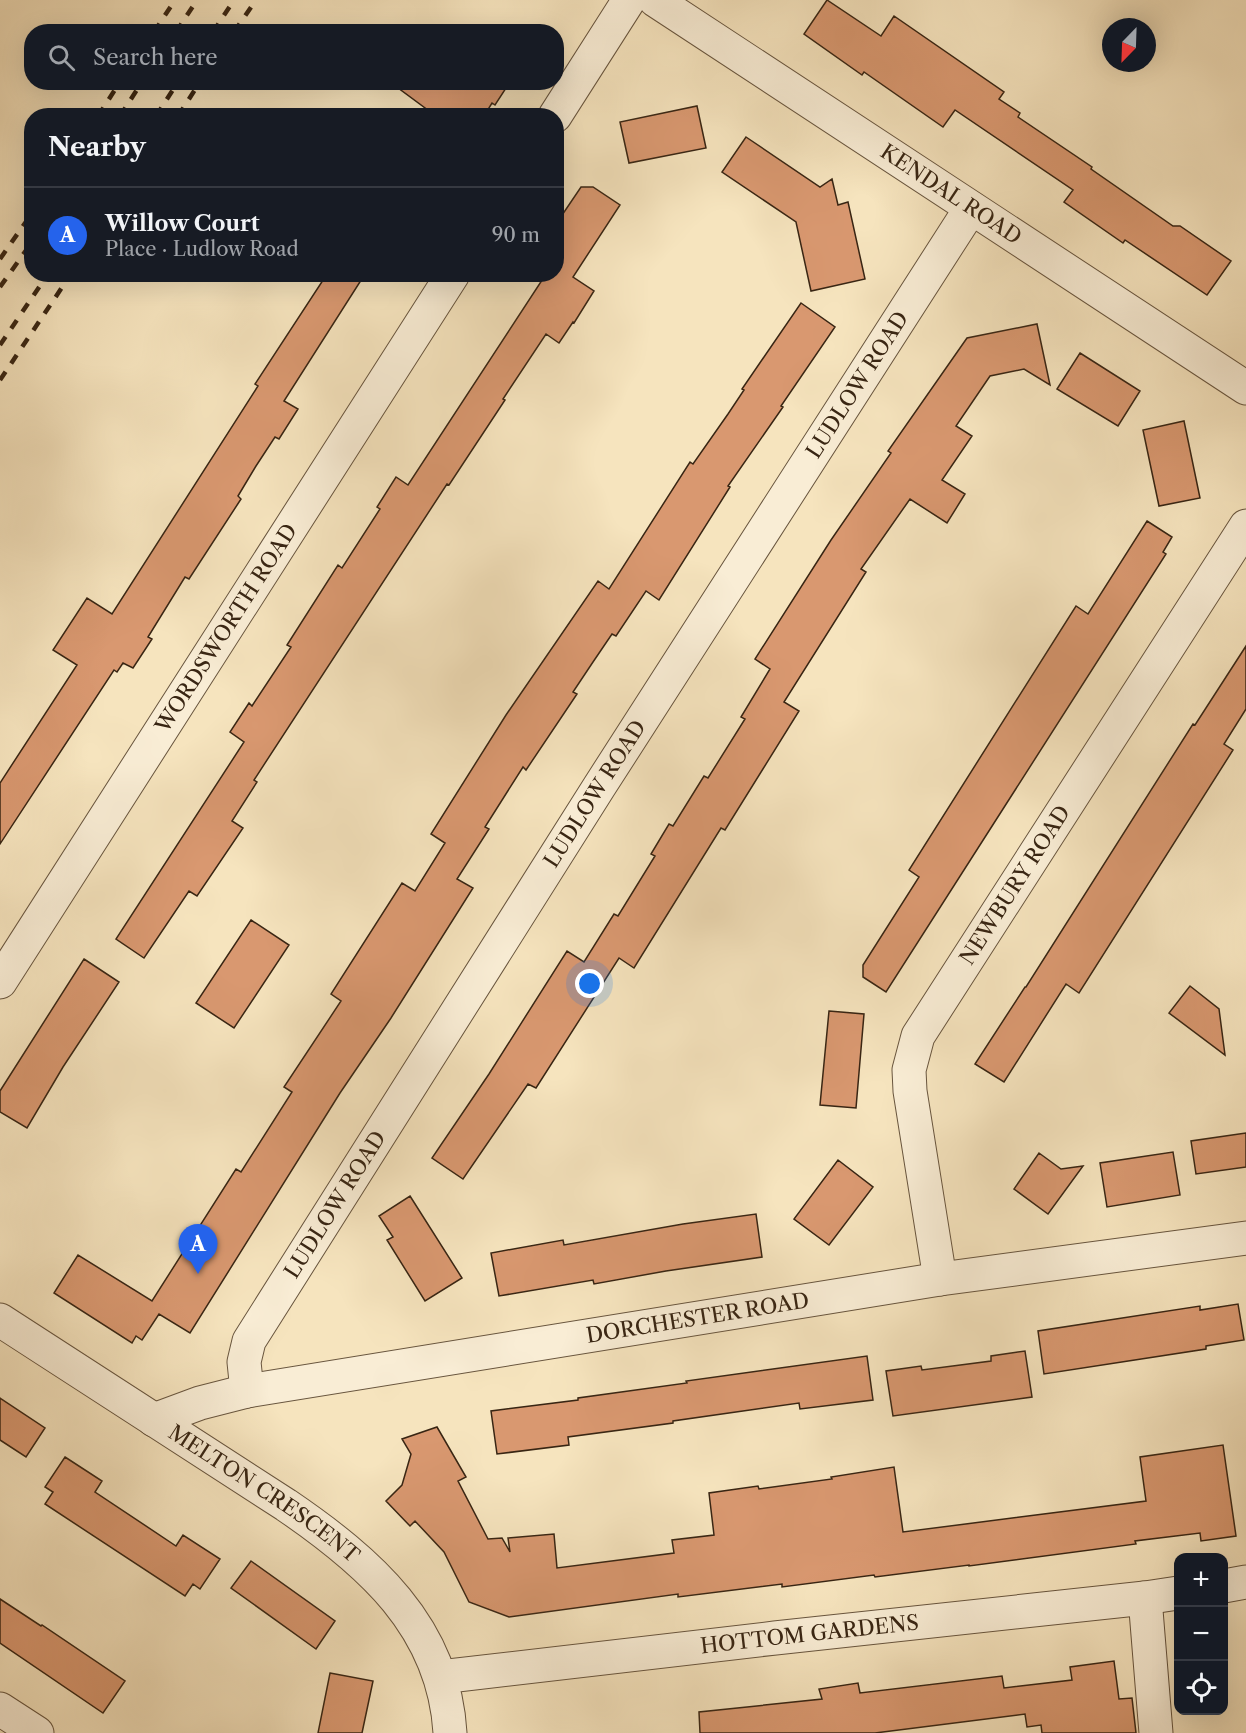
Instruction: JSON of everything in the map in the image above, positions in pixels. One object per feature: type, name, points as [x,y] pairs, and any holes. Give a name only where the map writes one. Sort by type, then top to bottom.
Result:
[{"type":"street","points":[[560,108],[629,0]]},
{"type":"street","name":"KENDAL ROAD","points":[[655,0],[1246,387]]},
{"type":"street","name":"LUDLOW ROAD","points":[[248,1391],[244,1362],[249,1341],[599,787],[971,208]]},
{"type":"street","name":"WORDSWORTH ROAD","points":[[0,982],[448,282]]},
{"type":"street","name":"NEWBURY ROAD","points":[[940,1279],[910,1091],[909,1070],[918,1036],[1246,526]]},
{"type":"street","name":"DORCHESTER ROAD","points":[[154,1420],[201,1403],[248,1391],[940,1279],[1246,1238]]},
{"type":"street","name":"MELTON CRESCENT","points":[[0,1320],[305,1518],[354,1556],[405,1609],[422,1634],[440,1677],[449,1717],[450,1733]]},
{"type":"street","points":[[1228,1585],[1246,1582]]},
{"type":"street","name":"HOTTOM GARDENS","points":[[440,1677],[1174,1594]]},
{"type":"street","points":[[1145,1598],[1156,1733]]},
{"type":"street","points":[[0,1709],[37,1733]]},
{"type":"building","points":[[827,0],[881,36],[894,16],[1004,92],[999,99],[1020,113],[1018,117],[1173,226],[1180,226],[1231,261],[1207,295],[1125,240],[1123,243],[1064,202],[1073,190],[955,110],[943,127],[864,72],[862,75],[804,34]]},
{"type":"building","points":[[401,90],[505,90],[495,105],[492,103],[489,108],[425,108]]},
{"type":"building","points":[[697,106],[706,148],[629,163],[620,122]]},
{"type":"building","points":[[746,137],[820,187],[832,179],[838,205],[848,202],[865,279],[811,291],[796,222],[722,172]]},
{"type":"building","points":[[581,187],[593,187],[620,205],[573,277],[594,291],[559,343],[546,334],[503,399],[505,400],[449,485],[447,484],[254,780],[257,782],[232,821],[243,828],[197,896],[189,891],[144,958],[116,939],[244,742],[230,732],[249,703],[252,706],[291,647],[287,645],[338,565],[342,568],[380,509],[377,507],[396,477],[408,485],[541,282],[564,282],[564,212]]},
{"type":"building","points":[[322,282],[360,282],[284,401],[298,409],[279,439],[275,437],[256,466],[238,496],[241,499],[189,579],[185,577],[148,637],[152,639],[133,668],[123,663],[117,672],[114,670],[0,844],[0,783],[77,665],[53,650],[87,598],[112,614],[258,386],[255,384]]},
{"type":"building","points":[[801,303],[835,327],[728,486],[730,487],[659,600],[646,591],[616,636],[612,634],[593,662],[573,692],[577,694],[526,770],[523,767],[485,827],[489,829],[457,879],[473,888],[391,1018],[340,1093],[190,1333],[159,1314],[142,1340],[136,1336],[132,1343],[54,1293],[78,1255],[152,1301],[236,1169],[241,1172],[292,1092],[284,1087],[341,1001],[331,994],[402,883],[415,891],[445,843],[431,834],[506,715],[598,581],[609,589],[690,462],[693,464],[728,414],[744,390],[742,389]]},
{"type":"building","points":[[1037,324],[1050,385],[1024,369],[990,376],[956,426],[972,436],[942,480],[965,494],[947,523],[910,499],[861,569],[866,572],[784,702],[799,711],[725,830],[721,828],[634,968],[619,958],[536,1088],[528,1084],[463,1179],[432,1158],[489,1074],[567,951],[584,962],[614,914],[618,916],[655,856],[651,854],[669,824],[673,826],[704,776],[708,778],[745,719],[741,717],[770,669],[755,659],[831,540],[891,453],[888,451],[967,338]]},
{"type":"building","points":[[1080,353],[1140,391],[1118,426],[1057,389]]},
{"type":"building","points":[[1184,421],[1200,498],[1159,506],[1143,430]]},
{"type":"building","points":[[1147,521],[1172,537],[1163,552],[1166,554],[886,992],[863,977],[863,965],[919,877],[909,870],[1076,606],[1088,614]]},
{"type":"building","points":[[1246,646],[1246,709],[1224,744],[1233,750],[1079,993],[1066,984],[1004,1082],[975,1064],[1193,724],[1195,725]]},
{"type":"building","points":[[251,920],[289,945],[234,1028],[196,1003]]},
{"type":"building","points":[[84,959],[119,982],[63,1067],[27,1128],[0,1112],[0,1091]]},
{"type":"building","points":[[1190,986],[1219,1009],[1225,1055],[1169,1013]]},
{"type":"building","points":[[829,1011],[864,1014],[856,1108],[820,1105]]},
{"type":"building","points":[[1246,1133],[1246,1167],[1196,1174],[1191,1141]]},
{"type":"building","points":[[1173,1152],[1180,1195],[1107,1207],[1100,1163]]},
{"type":"building","points":[[1039,1153],[1061,1169],[1083,1166],[1048,1214],[1014,1189]]},
{"type":"building","points":[[838,1160],[873,1187],[829,1245],[794,1219]]},
{"type":"building","points":[[410,1196],[462,1278],[425,1301],[387,1240],[393,1237],[379,1216]]},
{"type":"building","points":[[756,1214],[762,1257],[594,1284],[593,1280],[499,1296],[491,1253],[563,1240],[564,1245]]},
{"type":"building","points":[[1238,1304],[1244,1340],[1206,1346],[1206,1349],[1044,1374],[1038,1331],[1200,1306],[1200,1310]]},
{"type":"building","points":[[1025,1351],[1032,1397],[893,1416],[886,1371],[921,1366],[922,1370],[991,1361],[991,1356]]},
{"type":"building","points":[[867,1356],[873,1400],[800,1409],[799,1403],[673,1421],[673,1423],[568,1437],[569,1445],[497,1454],[491,1411]]},
{"type":"building","points":[[0,1398],[45,1428],[26,1457],[0,1440]]},
{"type":"building","points":[[437,1427],[466,1477],[458,1481],[488,1539],[502,1538],[510,1552],[508,1538],[554,1534],[557,1568],[674,1553],[672,1540],[714,1535],[709,1493],[832,1479],[831,1477],[894,1467],[903,1532],[1146,1501],[1140,1457],[1223,1445],[1236,1536],[1201,1541],[1200,1533],[1135,1541],[1136,1544],[969,1566],[782,1587],[782,1584],[678,1597],[678,1594],[509,1617],[469,1602],[444,1552],[415,1521],[410,1526],[386,1501],[402,1485],[411,1454],[402,1439]]},
{"type":"building","points":[[65,1457],[102,1481],[95,1492],[176,1546],[183,1535],[220,1559],[200,1589],[193,1584],[185,1596],[45,1504],[53,1492],[45,1487]]},
{"type":"building","points":[[251,1561],[335,1621],[316,1649],[231,1588]]},
{"type":"building","points":[[0,1599],[125,1681],[103,1713],[0,1643]]},
{"type":"building","points":[[1114,1661],[1119,1699],[1132,1698],[1136,1733],[1042,1733],[1041,1725],[1027,1727],[1025,1714],[875,1733],[700,1733],[699,1712],[822,1699],[819,1689],[858,1683],[860,1693],[1002,1676],[1004,1688],[1072,1680],[1070,1667]]},
{"type":"building","points":[[330,1673],[373,1681],[362,1733],[318,1733]]},
{"type":"railway","points":[[159,24],[175,0]]},
{"type":"railway","points":[[181,24],[197,0]]},
{"type":"railway","points":[[218,24],[234,0]]},
{"type":"railway","points":[[240,24],[256,0]]},
{"type":"railway","points":[[103,108],[115,90]]},
{"type":"railway","points":[[125,108],[137,90]]},
{"type":"railway","points":[[161,108],[173,90]]},
{"type":"railway","points":[[183,108],[195,90]]},
{"type":"railway","points":[[0,259],[24,224]]},
{"type":"railway","points":[[0,287],[24,253]]},
{"type":"railway","points":[[0,345],[43,282]]},
{"type":"railway","points":[[0,380],[66,282]]},
{"type":"place","name":"Willow Court","points":[[198,1274]]}]
